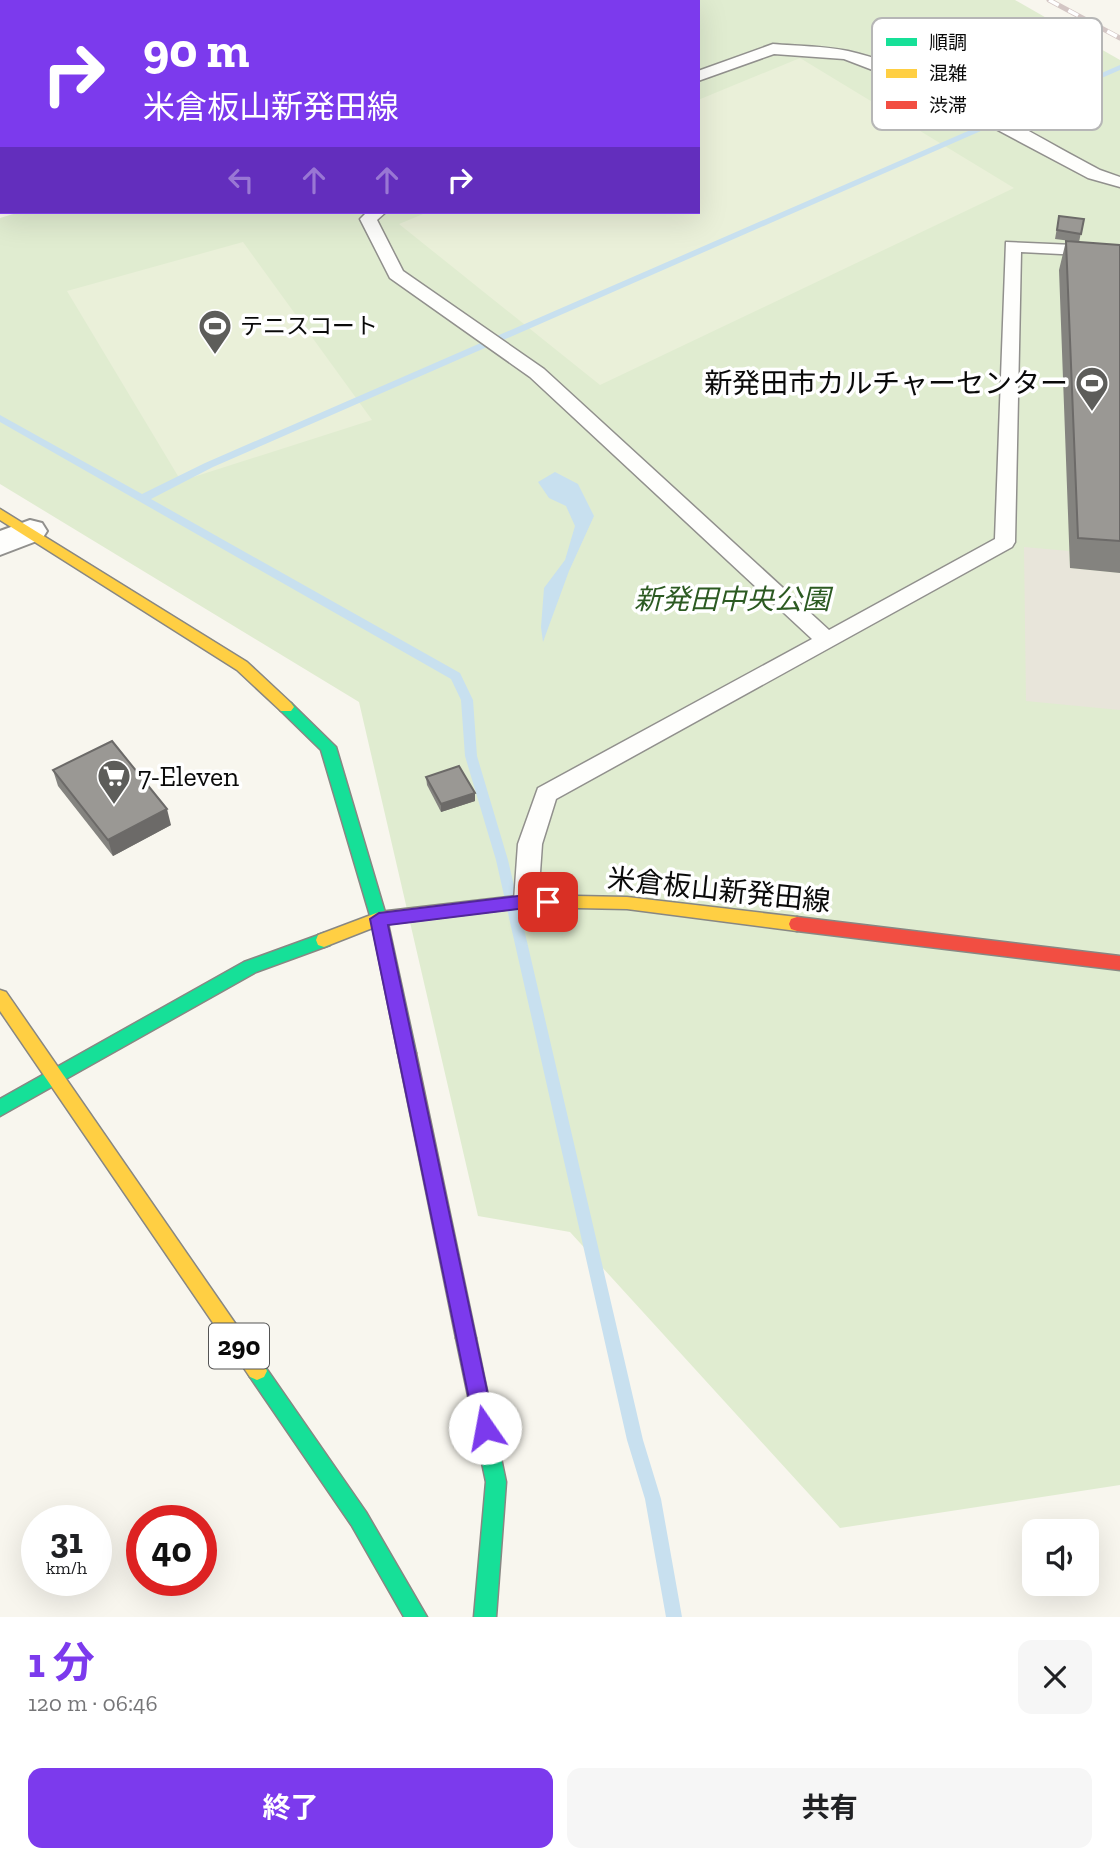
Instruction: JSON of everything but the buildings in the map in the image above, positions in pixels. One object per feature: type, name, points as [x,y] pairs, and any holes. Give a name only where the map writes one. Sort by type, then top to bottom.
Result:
[{"type":"main road","points":[[0,514],[15,537],[242,666],[328,747],[379,919],[496,1482],[485,1617]]},
{"type":"main road","name":"米倉板山新発田線","points":[[0,1108],[250,967],[379,919],[526,901],[627,903],[1120,962]]},
{"type":"main road","name":"290","points":[[0,997],[359,1519],[416,1617]]},
{"type":"lane","points":[[700,75],[773,49],[845,55],[872,63]]},
{"type":"lane","points":[[1010,130],[1094,174],[1120,183]]},
{"type":"lane","points":[[375,214],[368,219],[396,274],[537,373],[827,640]]},
{"type":"lane","points":[[526,901],[530,844],[546,794],[1005,542],[1012,246],[1120,253]]},
{"type":"green space","name":"新発田中央公園","points":[[700,0],[1015,0],[1046,18],[872,18],[872,130],[1102,130],[1102,50],[1120,60],[1120,1485],[840,1528],[570,1232],[478,1216],[359,702],[0,484],[0,218],[13,214],[700,214]]},
{"type":"green space","points":[[800,58],[872,102],[872,130],[919,130],[1014,188],[600,385],[399,224],[423,214],[700,214],[700,99]]},
{"type":"green space","name":"テニスコート","points":[[243,242],[372,420],[181,481],[67,291]]},
{"type":"shaded area","points":[[1024,547],[1069,551],[1070,568],[1120,573],[1120,710],[1026,701]]},
{"type":"water","points":[[555,472],[578,484],[594,516],[569,571],[543,642],[541,627],[544,588],[565,560],[575,526],[566,506],[549,498],[538,482]]},
{"type":"waterway","points":[[1102,75],[1120,67]]},
{"type":"waterway","points":[[143,498],[209,465],[976,130]]},
{"type":"waterway","points":[[0,418],[456,676],[467,700],[471,756],[502,860],[635,1440],[653,1499],[674,1617]]},
{"type":"railway","points":[[1049,0],[1083,18]]},
{"type":"railway","points":[[1102,28],[1120,38]]},
{"type":"traffic: fast","points":[[286,707],[328,747],[379,919],[407,1053]]},
{"type":"traffic: fast","points":[[0,1108],[250,967],[324,940]]},
{"type":"traffic: fast","points":[[466,1338],[496,1482],[485,1617]]},
{"type":"traffic: fast","points":[[257,1371],[359,1519],[416,1617]]},
{"type":"traffic: slow","points":[[0,514],[242,666],[286,707]]},
{"type":"traffic: slow","points":[[324,940],[379,919],[526,901],[627,903],[797,924]]},
{"type":"traffic: slow","points":[[0,997],[257,1371]]},
{"type":"traffic: jam","points":[[797,924],[1120,963]]},
{"type":"traffic: jam","points":[[407,1053],[466,1338]]},
{"type":"place","name":"テニスコート","points":[[215,356]]},
{"type":"place","name":"新発田市カルチャーセンター","points":[[1092,413]]},
{"type":"place","name":"7-Eleven","points":[[114,806]]},
{"type":"route","points":[[485,1428],[379,919],[526,901],[548,902]]}]
